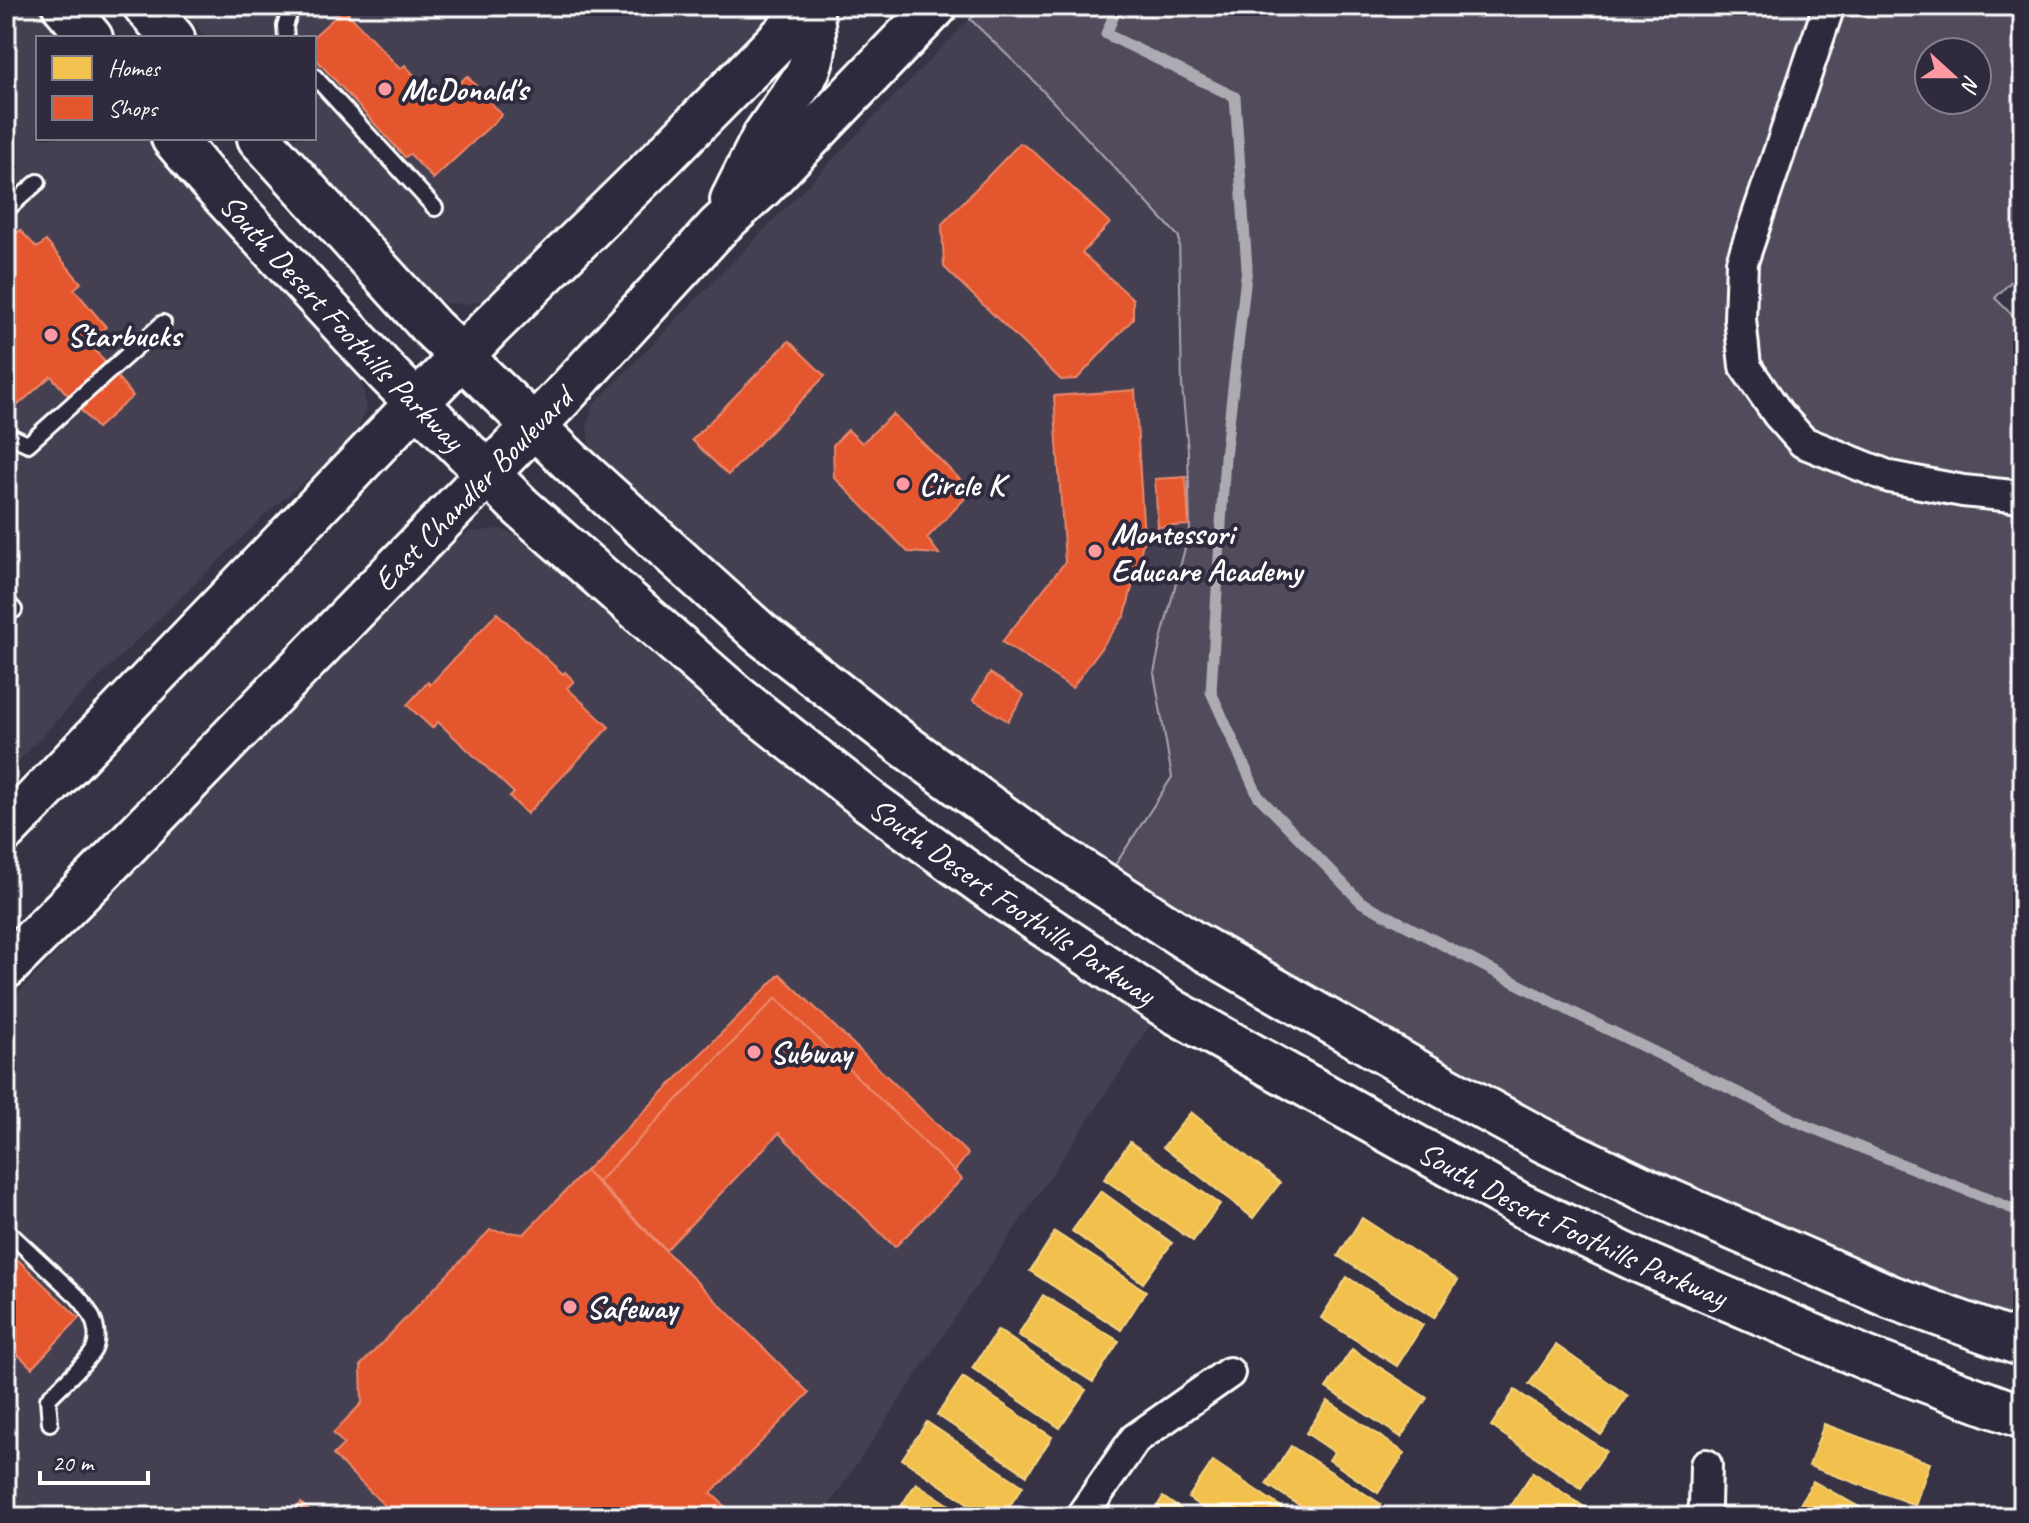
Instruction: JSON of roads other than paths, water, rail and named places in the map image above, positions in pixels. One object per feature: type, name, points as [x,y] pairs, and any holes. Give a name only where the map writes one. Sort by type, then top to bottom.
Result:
[{"type":"street","points":[[64,6],[89,36]]},
{"type":"street","points":[[145,6],[171,36]]},
{"type":"street","points":[[719,226],[764,136],[811,66],[815,52],[812,6]]},
{"type":"street","points":[[6,830],[462,357],[812,6]]},
{"type":"street","name":"East Chandler Boulevard","points":[[6,967],[534,426],[719,226],[762,187],[936,6]]},
{"type":"street","points":[[1829,6],[1742,262],[1740,319],[1745,366],[1778,414],[1803,442],[1890,477],[1963,491],[2023,497]]},
{"type":"street","name":"South Desert Foothills Parkway","points":[[175,140],[417,404],[521,507],[736,696],[869,801],[1000,896],[1173,1011],[1521,1205],[1641,1262],[1868,1359],[2023,1417]]},
{"type":"street","name":"South Desert Foothills Parkway","points":[[261,140],[431,327],[570,461],[760,633],[904,745],[1040,844],[1190,941],[1542,1140],[1661,1197],[1891,1297],[2023,1345]]},
{"type":"street","points":[[1081,1517],[1135,1439],[1229,1373]]},
{"type":"street","points":[[1702,1517],[1706,1465]]},
{"type":"lane","points":[[286,36],[285,26],[292,6]]},
{"type":"lane","points":[[316,78],[435,208]]},
{"type":"lane","points":[[6,210],[38,182]]},
{"type":"lane","points":[[6,434],[28,444],[163,323]]},
{"type":"lane","points":[[6,1230],[88,1307],[97,1328],[95,1349],[48,1399],[50,1423]]},
{"type":"waterway","points":[[1118,6],[1106,34],[1235,97],[1247,268],[1225,457],[1211,692],[1258,796],[1361,902],[1574,1013],[1807,1126],[2023,1213]]},
{"type":"place","name":"McDonald's","points":[[385,89]]},
{"type":"place","name":"Starbucks","points":[[51,335]]},
{"type":"place","name":"Circle K","points":[[903,484]]},
{"type":"place","name":"Montessori Educare Academy","points":[[1095,551]]},
{"type":"place","name":"Subway","points":[[754,1052]]},
{"type":"place","name":"Safeway","points":[[570,1307]]}]
